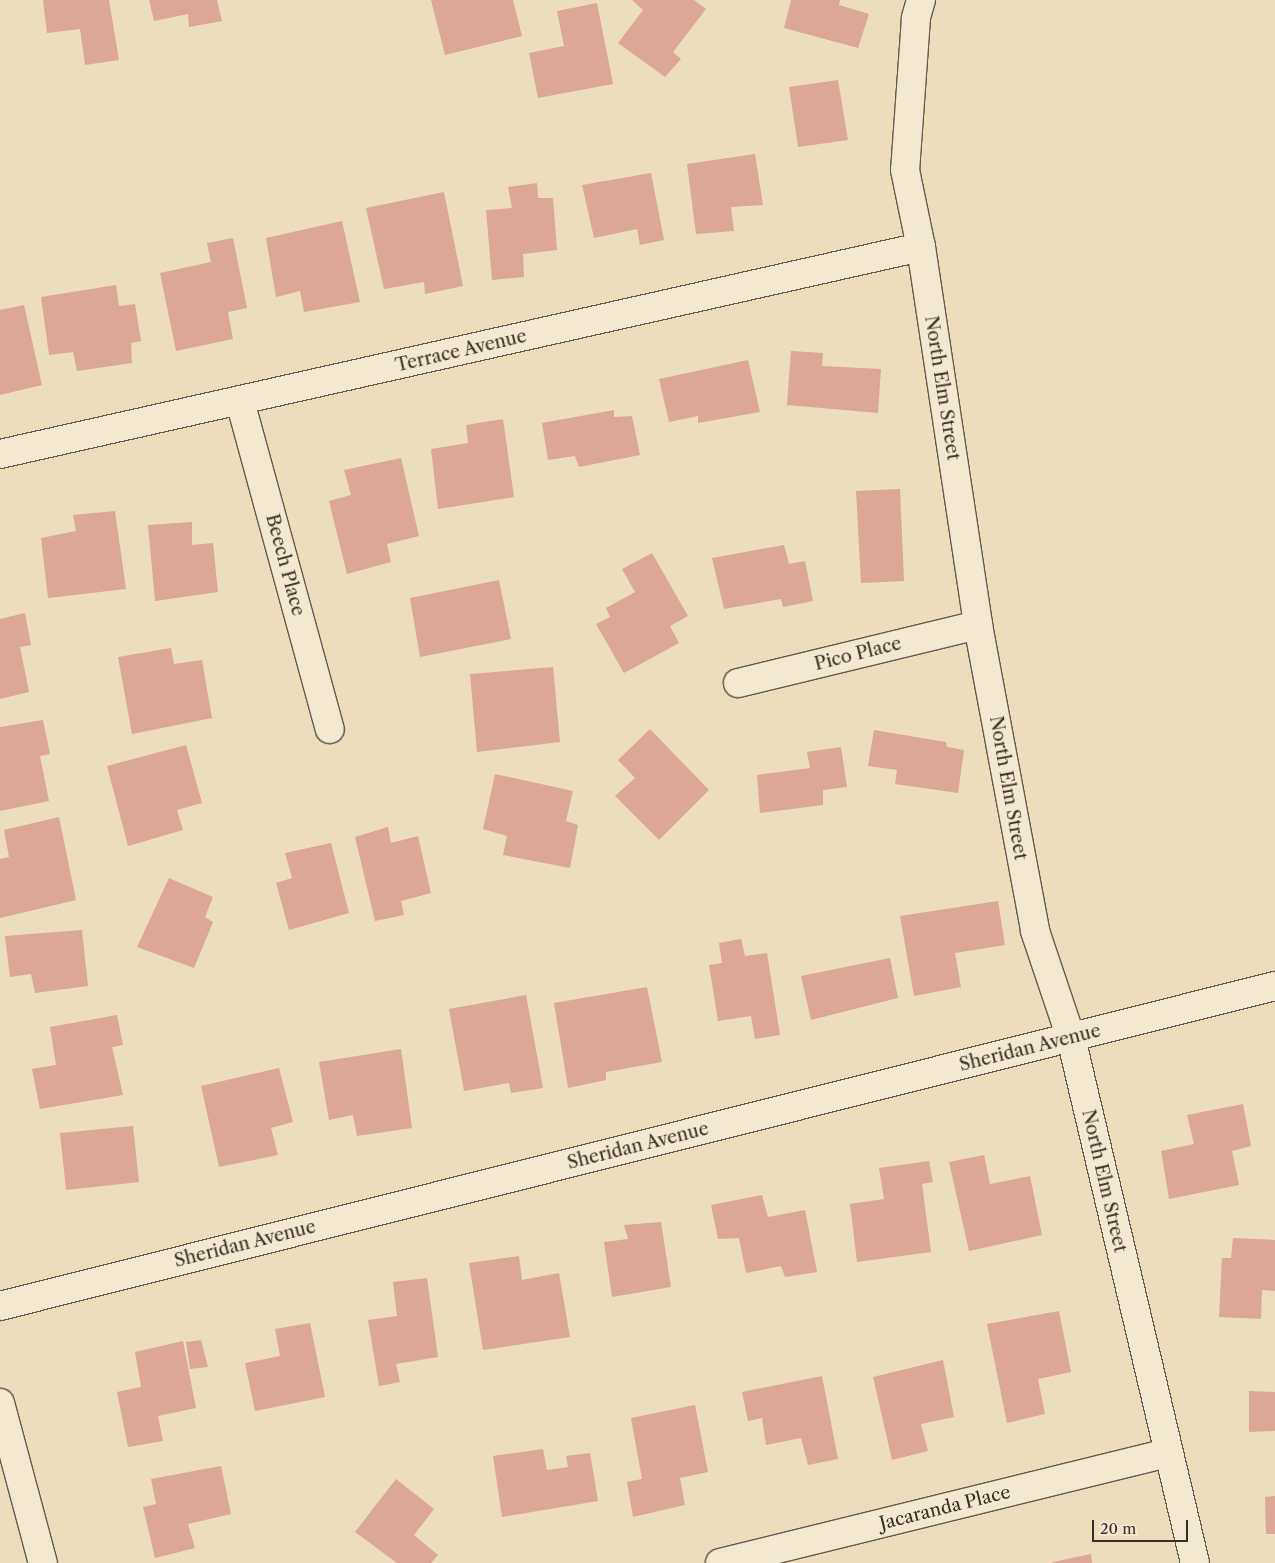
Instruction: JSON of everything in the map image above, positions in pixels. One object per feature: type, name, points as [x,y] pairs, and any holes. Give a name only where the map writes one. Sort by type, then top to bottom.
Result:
[{"type":"street","name":"North Elm Street","points":[[921,0],[916,18],[905,170],[921,247],[978,624],[1035,931],[1071,1038],[1195,1563]]},
{"type":"street","name":"Terrace Avenue","points":[[0,454],[921,247]]},
{"type":"street","name":"Beech Place","points":[[240,401],[330,729]]},
{"type":"street","name":"Pico Place","points":[[738,683],[978,624]]},
{"type":"street","name":"Sheridan Avenue","points":[[0,1306],[1275,986]]},
{"type":"street","points":[[0,1403],[43,1563]]},
{"type":"street","name":"Jacaranda Place","points":[[720,1563],[1169,1453]]},
{"type":"building","points":[[43,0],[109,0],[119,60],[85,65],[80,29],[47,33]]},
{"type":"building","points":[[149,0],[217,0],[222,21],[189,27],[188,14],[154,21]]},
{"type":"building","points":[[431,0],[513,0],[522,36],[445,55]]},
{"type":"building","points":[[632,0],[694,0],[706,9],[673,52],[681,59],[665,77],[618,43],[643,10]]},
{"type":"building","points":[[791,0],[840,0],[839,5],[869,14],[858,48],[784,28]]},
{"type":"building","points":[[597,3],[613,84],[538,98],[529,53],[564,46],[557,11]]},
{"type":"building","points":[[838,80],[848,140],[798,147],[789,87]]},
{"type":"building","points":[[755,154],[763,205],[731,207],[734,231],[696,234],[687,164]]},
{"type":"building","points":[[651,173],[664,240],[640,245],[637,229],[594,238],[582,185]]},
{"type":"building","points":[[537,183],[538,198],[553,198],[557,250],[523,254],[524,277],[492,280],[486,210],[512,208],[508,187]]},
{"type":"building","points":[[444,192],[463,286],[425,294],[424,282],[384,289],[366,208]]},
{"type":"building","points":[[342,221],[360,302],[304,312],[300,291],[276,297],[266,238]]},
{"type":"building","points":[[233,238],[247,308],[228,312],[233,339],[176,351],[160,273],[211,262],[207,243]]},
{"type":"building","points":[[116,285],[119,306],[135,304],[141,341],[131,343],[132,363],[77,371],[73,352],[49,355],[41,297]]},
{"type":"building","points":[[24,305],[42,385],[0,395],[0,310]]},
{"type":"building","points":[[791,351],[823,353],[822,366],[881,369],[878,413],[787,405]]},
{"type":"building","points":[[748,360],[760,412],[698,423],[698,416],[669,422],[659,379]]},
{"type":"building","points":[[614,410],[614,417],[632,416],[640,455],[579,467],[575,456],[548,460],[542,423]]},
{"type":"building","points":[[503,419],[514,497],[438,509],[431,449],[468,443],[466,425]]},
{"type":"building","points":[[401,458],[419,536],[387,544],[391,562],[347,574],[329,501],[351,495],[344,470]]},
{"type":"building","points":[[900,489],[904,581],[861,583],[856,491]]},
{"type":"building","points":[[115,511],[126,589],[48,598],[41,538],[76,531],[73,515]]},
{"type":"building","points":[[192,522],[192,545],[213,543],[218,592],[155,601],[148,525]]},
{"type":"building","points":[[784,545],[789,564],[805,561],[813,601],[783,607],[781,599],[724,609],[712,558]]},
{"type":"building","points":[[652,553],[688,616],[670,626],[679,643],[624,673],[596,624],[610,617],[606,608],[635,592],[622,569]]},
{"type":"building","points":[[499,580],[511,639],[420,657],[410,598]]},
{"type":"building","points":[[25,613],[31,645],[20,647],[29,692],[0,699],[0,619]]},
{"type":"building","points":[[171,648],[174,664],[202,660],[212,718],[132,734],[118,657]]},
{"type":"building","points":[[553,667],[560,742],[477,752],[470,674]]},
{"type":"building","points":[[43,720],[50,754],[40,756],[49,801],[0,811],[0,727]]},
{"type":"building","points":[[650,729],[709,790],[659,840],[615,796],[635,778],[618,760]]},
{"type":"building","points":[[874,730],[946,742],[947,747],[964,750],[958,793],[895,784],[897,770],[868,766]]},
{"type":"building","points":[[186,745],[202,803],[177,810],[183,830],[128,846],[107,766]]},
{"type":"building","points":[[841,747],[847,787],[823,790],[823,805],[760,813],[757,775],[810,768],[807,752]]},
{"type":"building","points":[[495,774],[573,791],[566,821],[578,825],[570,868],[503,855],[507,836],[483,829]]},
{"type":"building","points":[[59,817],[76,900],[0,918],[0,859],[9,857],[4,830]]},
{"type":"building","points":[[388,827],[391,843],[418,836],[431,893],[401,901],[404,915],[375,921],[355,837]]},
{"type":"building","points":[[331,843],[349,913],[289,930],[276,883],[292,878],[285,853]]},
{"type":"building","points":[[169,878],[213,897],[205,917],[213,922],[194,968],[137,947]]},
{"type":"building","points":[[998,901],[1005,945],[955,953],[961,987],[914,996],[900,916]]},
{"type":"building","points":[[82,930],[88,986],[35,993],[31,974],[10,977],[5,936]]},
{"type":"building","points":[[741,939],[745,956],[767,953],[780,1035],[755,1039],[751,1016],[718,1021],[709,965],[722,963],[719,943]]},
{"type":"building","points":[[890,958],[898,998],[811,1020],[801,976]]},
{"type":"building","points":[[647,987],[662,1062],[606,1072],[606,1080],[568,1088],[554,1003]]},
{"type":"building","points":[[526,995],[543,1088],[511,1093],[509,1083],[464,1091],[449,1009]]},
{"type":"building","points":[[117,1015],[123,1045],[112,1047],[123,1095],[40,1109],[32,1069],[56,1065],[50,1027]]},
{"type":"building","points":[[401,1049],[412,1128],[357,1136],[353,1115],[329,1120],[319,1062]]},
{"type":"building","points":[[279,1068],[293,1122],[271,1128],[278,1155],[219,1167],[201,1086]]},
{"type":"building","points":[[1243,1104],[1251,1146],[1232,1151],[1239,1185],[1169,1199],[1161,1151],[1194,1144],[1187,1115]]},
{"type":"building","points":[[133,1126],[139,1182],[66,1190],[60,1133]]},
{"type":"building","points":[[984,1155],[990,1184],[1030,1176],[1042,1235],[969,1251],[949,1162]]},
{"type":"building","points":[[929,1161],[933,1182],[922,1184],[931,1252],[857,1262],[850,1204],[884,1199],[879,1168]]},
{"type":"building","points":[[762,1195],[768,1217],[805,1210],[817,1272],[785,1277],[781,1266],[746,1273],[739,1238],[718,1239],[711,1205]]},
{"type":"building","points":[[661,1222],[671,1287],[612,1297],[604,1242],[628,1239],[624,1225]]},
{"type":"building","points":[[1233,1238],[1275,1240],[1275,1291],[1262,1290],[1261,1319],[1219,1317],[1222,1258],[1231,1258]]},
{"type":"building","points":[[519,1256],[522,1280],[559,1273],[570,1337],[483,1350],[469,1263]]},
{"type":"building","points":[[427,1278],[438,1357],[396,1364],[400,1382],[379,1386],[368,1320],[397,1316],[393,1282]]},
{"type":"building","points":[[1059,1311],[1071,1372],[1038,1379],[1045,1414],[1007,1423],[987,1324]]},
{"type":"building","points":[[310,1323],[325,1397],[255,1411],[245,1363],[280,1356],[275,1329]]},
{"type":"building","points":[[201,1340],[208,1367],[190,1369],[186,1342]]},
{"type":"building","points":[[183,1341],[196,1408],[158,1416],[163,1441],[128,1447],[117,1392],[141,1387],[135,1352]]},
{"type":"building","points":[[943,1360],[954,1417],[921,1424],[928,1451],[892,1460],[873,1377]]},
{"type":"building","points":[[822,1376],[838,1459],[808,1465],[801,1438],[766,1445],[762,1418],[748,1421],[742,1392]]},
{"type":"building","points":[[1249,1391],[1275,1392],[1275,1431],[1249,1432]]},
{"type":"building","points":[[695,1405],[708,1472],[680,1478],[685,1505],[633,1517],[627,1482],[642,1479],[631,1418]]},
{"type":"building","points":[[543,1449],[547,1470],[568,1467],[566,1456],[590,1453],[598,1501],[502,1517],[493,1456]]},
{"type":"building","points":[[221,1466],[231,1514],[188,1524],[195,1548],[155,1558],[143,1507],[156,1504],[151,1479]]},
{"type":"building","points":[[396,1479],[434,1509],[414,1535],[438,1555],[431,1563],[397,1563],[355,1532]]},
{"type":"building","points":[[1275,1496],[1275,1534],[1266,1534],[1265,1497]]},
{"type":"building","points":[[1091,1554],[1092,1563],[1053,1563],[1053,1562]]}]
